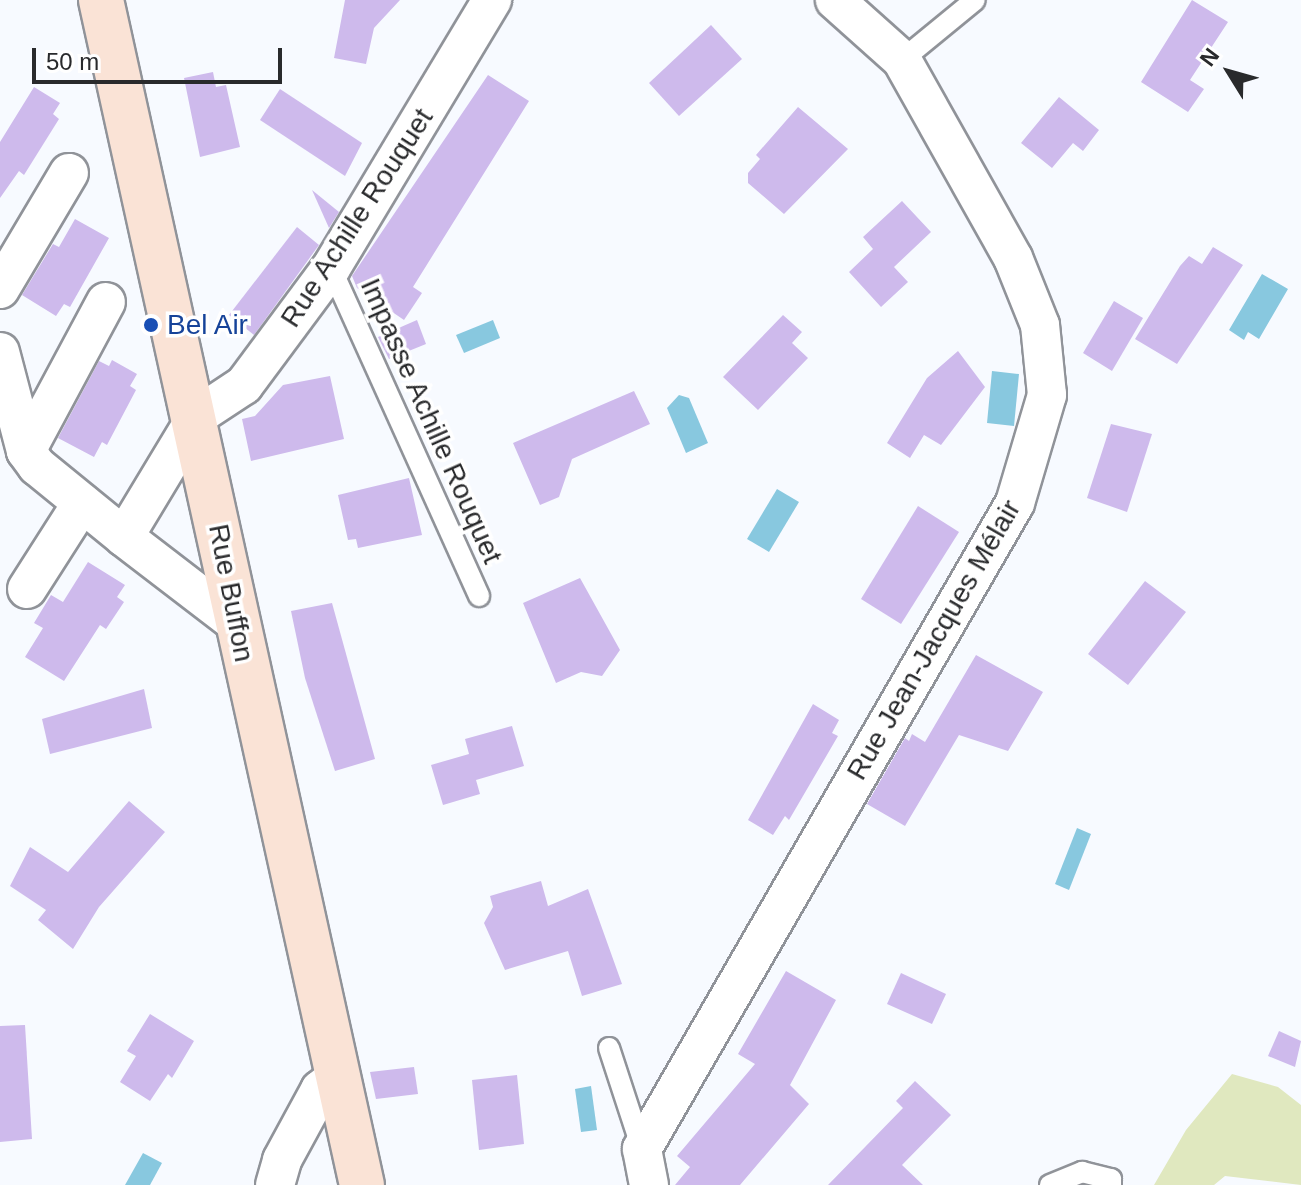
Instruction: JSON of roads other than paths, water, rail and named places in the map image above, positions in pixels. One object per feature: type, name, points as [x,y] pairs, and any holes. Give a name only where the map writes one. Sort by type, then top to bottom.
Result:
[{"type":"street","name":"Rue Buffon","points":[[101,0],[197,416],[236,623],[362,1185]]},
{"type":"street","name":"Rue Achille Rouquet","points":[[197,416],[244,385],[331,268],[492,0]]},
{"type":"street","name":"Rue Jean-Jacques Mélair","points":[[645,1167],[1015,503],[1047,395],[1040,325],[1013,258],[902,60],[835,0]]},
{"type":"street","points":[[0,289],[69,173]]},
{"type":"street","points":[[26,451],[106,302]]},
{"type":"street","points":[[0,352],[26,451],[82,503],[236,623]]},
{"type":"street","points":[[124,537],[197,416]]},
{"type":"street","points":[[27,589],[82,503]]},
{"type":"street","points":[[275,1185],[282,1160],[320,1090],[338,1076]]},
{"type":"lane","points":[[902,60],[975,0]]},
{"type":"lane","name":"Impasse Achille Rouquet","points":[[331,268],[479,596]]},
{"type":"lane","name":"Rue Jean-Jacques Mélair","points":[[609,1048],[645,1167]]},
{"type":"lane","points":[[1050,1185],[1082,1172],[1111,1179],[1111,1185]]},
{"type":"water","points":[[1262,274],[1288,289],[1259,339],[1248,332],[1244,340],[1229,330]]},
{"type":"water","points":[[493,320],[500,338],[464,353],[456,335]]},
{"type":"water","points":[[992,371],[1019,374],[1014,426],[987,423]]},
{"type":"water","points":[[679,395],[689,398],[708,443],[686,453],[667,408]]},
{"type":"water","points":[[777,489],[799,502],[769,552],[747,539]]},
{"type":"water","points":[[1077,828],[1091,834],[1069,890],[1055,884]]},
{"type":"water","points":[[591,1086],[597,1130],[581,1132],[575,1089]]},
{"type":"water","points":[[143,1153],[162,1163],[150,1185],[125,1185]]},
{"type":"place","name":"Bel Air","points":[[151,325]]}]
